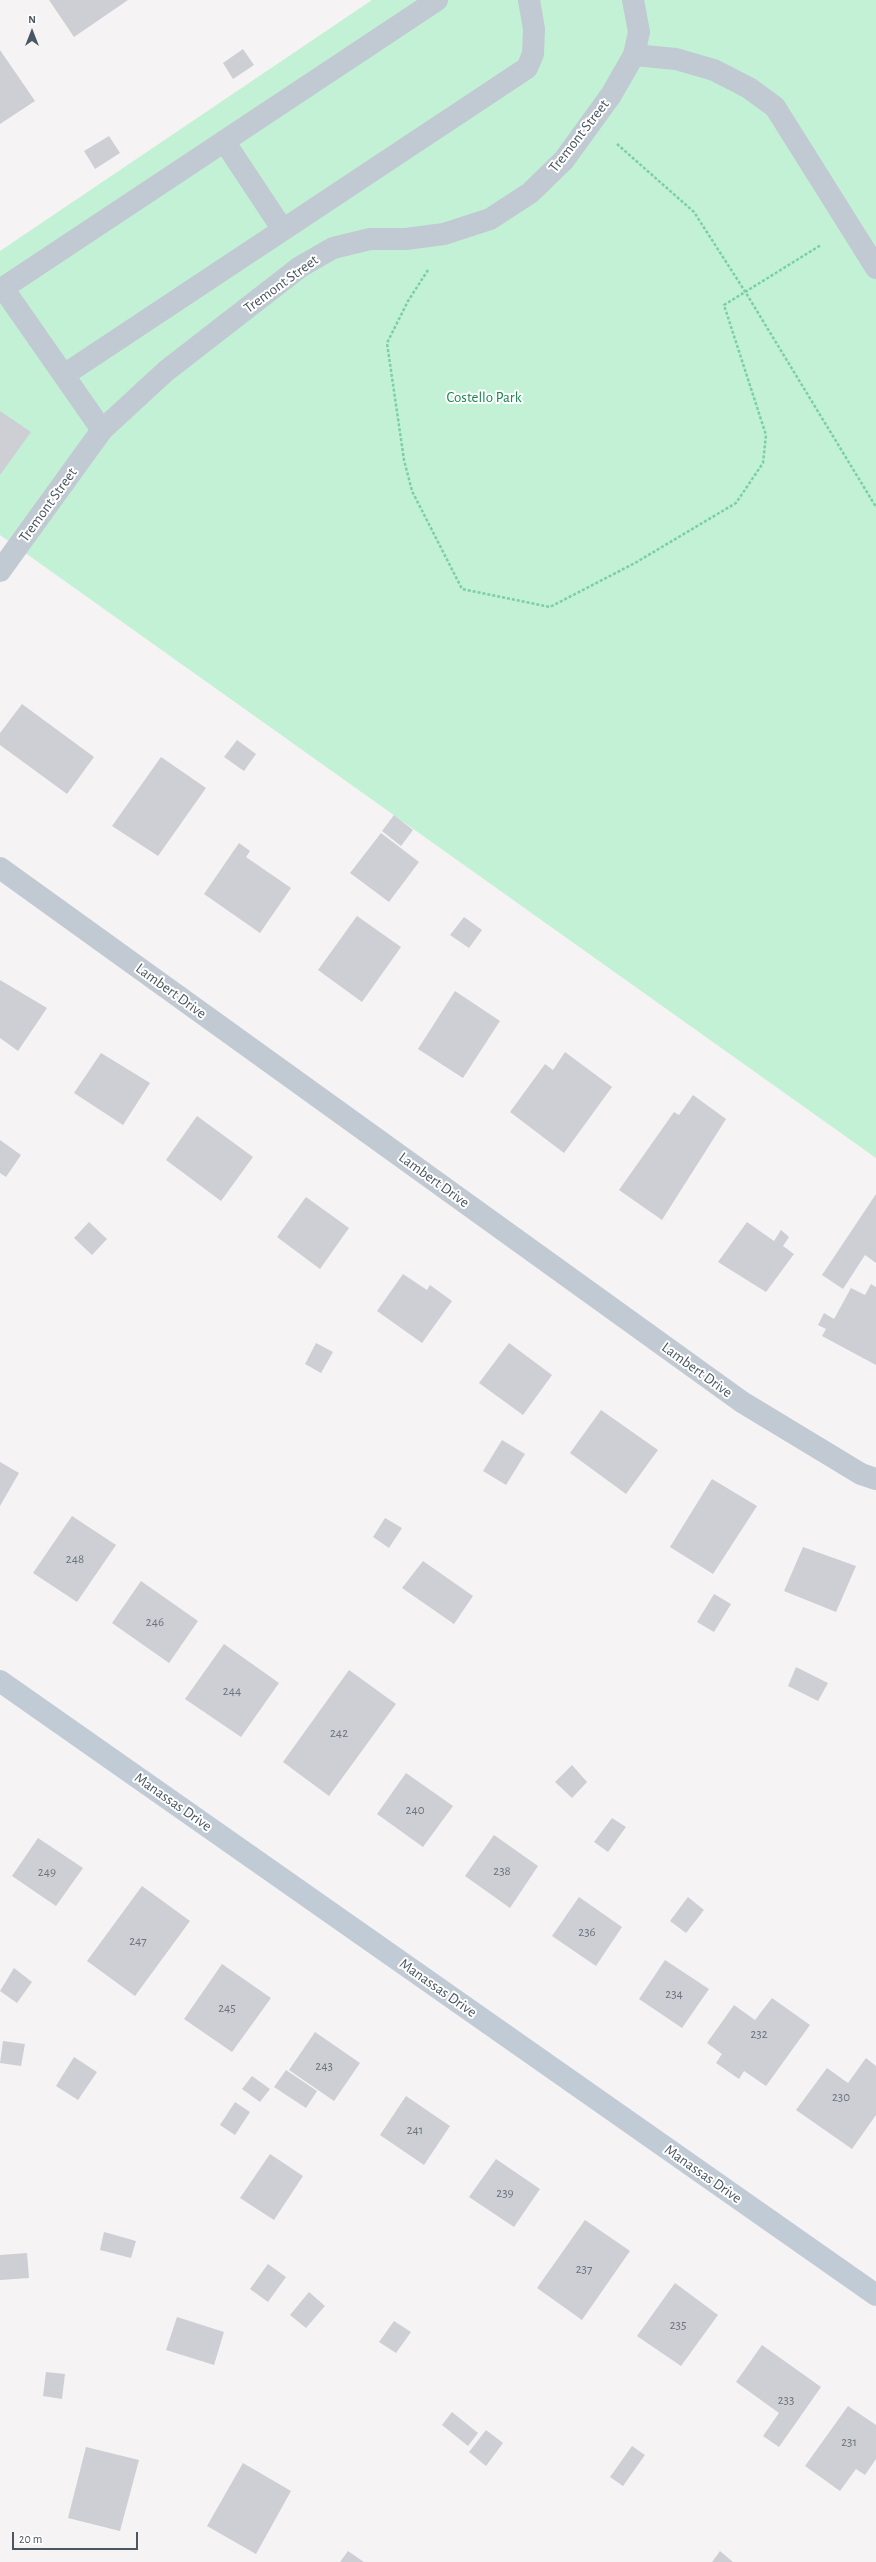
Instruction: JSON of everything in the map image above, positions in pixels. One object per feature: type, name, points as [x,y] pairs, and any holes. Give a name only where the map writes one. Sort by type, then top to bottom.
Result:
[{"type":"main road","name":"Manassas Drive","points":[[0,1681],[876,2295]]},
{"type":"street","points":[[102,430],[3,288],[437,0]]},
{"type":"street","points":[[64,375],[527,68],[533,54],[534,29],[529,0]]},
{"type":"street","name":"Tremont Street","points":[[0,571],[102,430],[166,371],[300,267],[333,248],[370,239],[406,239],[444,234],[490,219],[530,193],[564,160],[592,122],[634,55],[638,32],[633,0]]},
{"type":"street","points":[[634,55],[676,59],[714,70],[750,88],[775,107],[876,268]]},
{"type":"street","points":[[224,141],[283,230]]},
{"type":"street","name":"Lambert Drive","points":[[0,868],[742,1402],[861,1474],[876,1479]]},
{"type":"path","points":[[592,122],[694,212],[746,293],[876,508]]},
{"type":"path","points":[[429,236],[432,264],[408,302],[386,343],[404,460],[412,491],[462,589],[550,607],[635,563],[736,503],[763,463],[766,435],[724,305],[746,293],[851,227]]},
{"type":"green space","name":"Costello Park","points":[[372,0],[876,0],[876,1158],[0,535],[0,251]]},
{"type":"building","points":[[49,0],[128,0],[74,37]]},
{"type":"building","points":[[243,49],[254,65],[233,79],[223,63]]},
{"type":"building","points":[[0,50],[35,101],[0,124]]},
{"type":"building","points":[[109,136],[120,153],[95,169],[84,151]]},
{"type":"building","points":[[0,411],[31,432],[0,475]]},
{"type":"building","points":[[22,704],[94,757],[67,794],[0,745],[0,733]]},
{"type":"building","points":[[237,740],[256,754],[244,771],[224,757]]},
{"type":"building","points":[[161,757],[206,788],[158,856],[112,826]]},
{"type":"building","points":[[394,815],[413,830],[401,846],[382,831]]},
{"type":"building","points":[[381,833],[419,862],[389,902],[350,873]]},
{"type":"building","points":[[239,843],[250,851],[246,857],[291,888],[260,933],[204,894]]},
{"type":"building","points":[[357,916],[401,947],[362,1002],[318,970]]},
{"type":"building","points":[[464,917],[482,930],[469,948],[450,935]]},
{"type":"building","points":[[0,980],[47,1008],[18,1051],[0,1038]]},
{"type":"building","points":[[455,991],[500,1021],[463,1078],[418,1049]]},
{"type":"building","points":[[565,1052],[612,1087],[564,1153],[510,1112],[545,1064],[553,1070]]},
{"type":"building","points":[[101,1053],[150,1083],[123,1125],[74,1093]]},
{"type":"building","points":[[693,1095],[726,1119],[662,1220],[619,1190],[674,1112],[679,1115]]},
{"type":"building","points":[[197,1116],[253,1157],[221,1201],[166,1160]]},
{"type":"building","points":[[0,1140],[21,1155],[6,1177],[0,1173]]},
{"type":"building","points":[[876,1194],[876,1263],[865,1255],[843,1289],[822,1275]]},
{"type":"building","points":[[306,1197],[349,1228],[320,1269],[277,1237]]},
{"type":"building","points":[[89,1222],[107,1239],[92,1255],[74,1238]]},
{"type":"building","points":[[747,1222],[774,1241],[781,1230],[789,1237],[783,1246],[794,1254],[766,1292],[718,1262]]},
{"type":"building","points":[[403,1274],[427,1290],[430,1285],[452,1301],[422,1343],[377,1311]]},
{"type":"building","points":[[871,1284],[876,1287],[876,1365],[822,1336],[826,1329],[818,1325],[824,1313],[834,1319],[851,1288],[865,1295]]},
{"type":"building","points":[[316,1343],[333,1352],[321,1373],[305,1364]]},
{"type":"building","points":[[509,1343],[552,1375],[523,1415],[479,1383]]},
{"type":"building","points":[[601,1410],[658,1450],[626,1494],[570,1453]]},
{"type":"building","points":[[502,1440],[525,1454],[506,1485],[483,1471]]},
{"type":"building","points":[[0,1462],[19,1473],[0,1506]]},
{"type":"building","points":[[712,1479],[757,1506],[713,1574],[670,1547]]},
{"type":"building","points":[[72,1516],[116,1545],[77,1602],[33,1573]]},
{"type":"building","points":[[385,1518],[402,1528],[389,1548],[373,1537]]},
{"type":"building","points":[[803,1547],[856,1566],[836,1612],[784,1591]]},
{"type":"building","points":[[423,1561],[473,1596],[454,1624],[402,1588]]},
{"type":"building","points":[[141,1581],[198,1621],[169,1663],[112,1623]]},
{"type":"building","points":[[714,1594],[731,1604],[714,1632],[697,1622]]},
{"type":"building","points":[[224,1644],[279,1683],[241,1737],[185,1699]]},
{"type":"building","points":[[796,1667],[828,1683],[818,1701],[788,1686]]},
{"type":"building","points":[[349,1670],[396,1704],[329,1796],[283,1762]]},
{"type":"building","points":[[572,1765],[587,1782],[572,1798],[555,1782]]},
{"type":"building","points":[[406,1773],[453,1806],[423,1847],[377,1814]]},
{"type":"building","points":[[612,1818],[626,1827],[608,1852],[594,1842]]},
{"type":"building","points":[[494,1835],[538,1866],[510,1908],[465,1876]]},
{"type":"building","points":[[38,1838],[83,1868],[56,1906],[12,1876]]},
{"type":"building","points":[[142,1886],[190,1921],[135,1996],[87,1961]]},
{"type":"building","points":[[579,1897],[622,1927],[596,1966],[552,1936]]},
{"type":"building","points":[[688,1897],[704,1910],[686,1933],[670,1921]]},
{"type":"building","points":[[665,1960],[709,1989],[682,2028],[639,1999]]},
{"type":"building","points":[[222,1964],[271,1998],[232,2052],[184,2019]]},
{"type":"building","points":[[14,1968],[32,1982],[17,2003],[0,1991]]},
{"type":"building","points":[[772,1998],[810,2025],[766,2086],[744,2071],[739,2079],[716,2063],[722,2054],[707,2043],[734,2005],[755,2020]]},
{"type":"building","points":[[315,2032],[360,2063],[334,2101],[289,2070]]},
{"type":"building","points":[[3,2041],[25,2044],[21,2066],[0,2063]]},
{"type":"building","points":[[74,2057],[97,2072],[78,2100],[56,2086]]},
{"type":"building","points":[[866,2058],[876,2066],[876,2115],[852,2149],[796,2110],[827,2068],[848,2083]]},
{"type":"building","points":[[286,2070],[317,2091],[306,2108],[274,2087]]},
{"type":"building","points":[[252,2076],[270,2089],[260,2102],[242,2089]]},
{"type":"building","points":[[406,2096],[450,2126],[424,2165],[380,2135]]},
{"type":"building","points":[[235,2102],[250,2112],[235,2135],[220,2125]]},
{"type":"building","points":[[270,2154],[303,2176],[274,2220],[240,2198]]},
{"type":"building","points":[[496,2159],[540,2189],[514,2227],[469,2197]]},
{"type":"building","points":[[585,2220],[630,2251],[582,2320],[537,2288]]},
{"type":"building","points":[[104,2232],[136,2241],[131,2258],[100,2250]]},
{"type":"building","points":[[27,2253],[29,2278],[0,2280],[0,2255]]},
{"type":"building","points":[[268,2264],[286,2277],[268,2302],[250,2289]]},
{"type":"building","points":[[675,2283],[718,2315],[681,2366],[637,2336]]},
{"type":"building","points":[[309,2292],[325,2306],[306,2328],[290,2315]]},
{"type":"building","points":[[177,2317],[224,2332],[214,2365],[166,2350]]},
{"type":"building","points":[[394,2321],[411,2332],[396,2353],[379,2342]]},
{"type":"building","points":[[762,2345],[821,2387],[779,2447],[763,2436],[779,2413],[736,2382]]},
{"type":"building","points":[[46,2372],[65,2374],[62,2399],[43,2396]]},
{"type":"building","points":[[848,2406],[876,2425],[876,2459],[865,2475],[856,2469],[840,2491],[805,2466]]},
{"type":"building","points":[[452,2412],[478,2433],[468,2446],[442,2425]]},
{"type":"building","points":[[486,2430],[503,2443],[486,2466],[469,2452]]},
{"type":"building","points":[[632,2446],[645,2455],[623,2486],[610,2477]]},
{"type":"building","points":[[86,2447],[139,2460],[120,2531],[68,2518]]},
{"type":"building","points":[[243,2463],[291,2491],[256,2554],[207,2526]]},
{"type":"building","points":[[348,2551],[364,2562],[340,2562]]},
{"type":"building","points":[[720,2551],[733,2562],[712,2562]]}]
